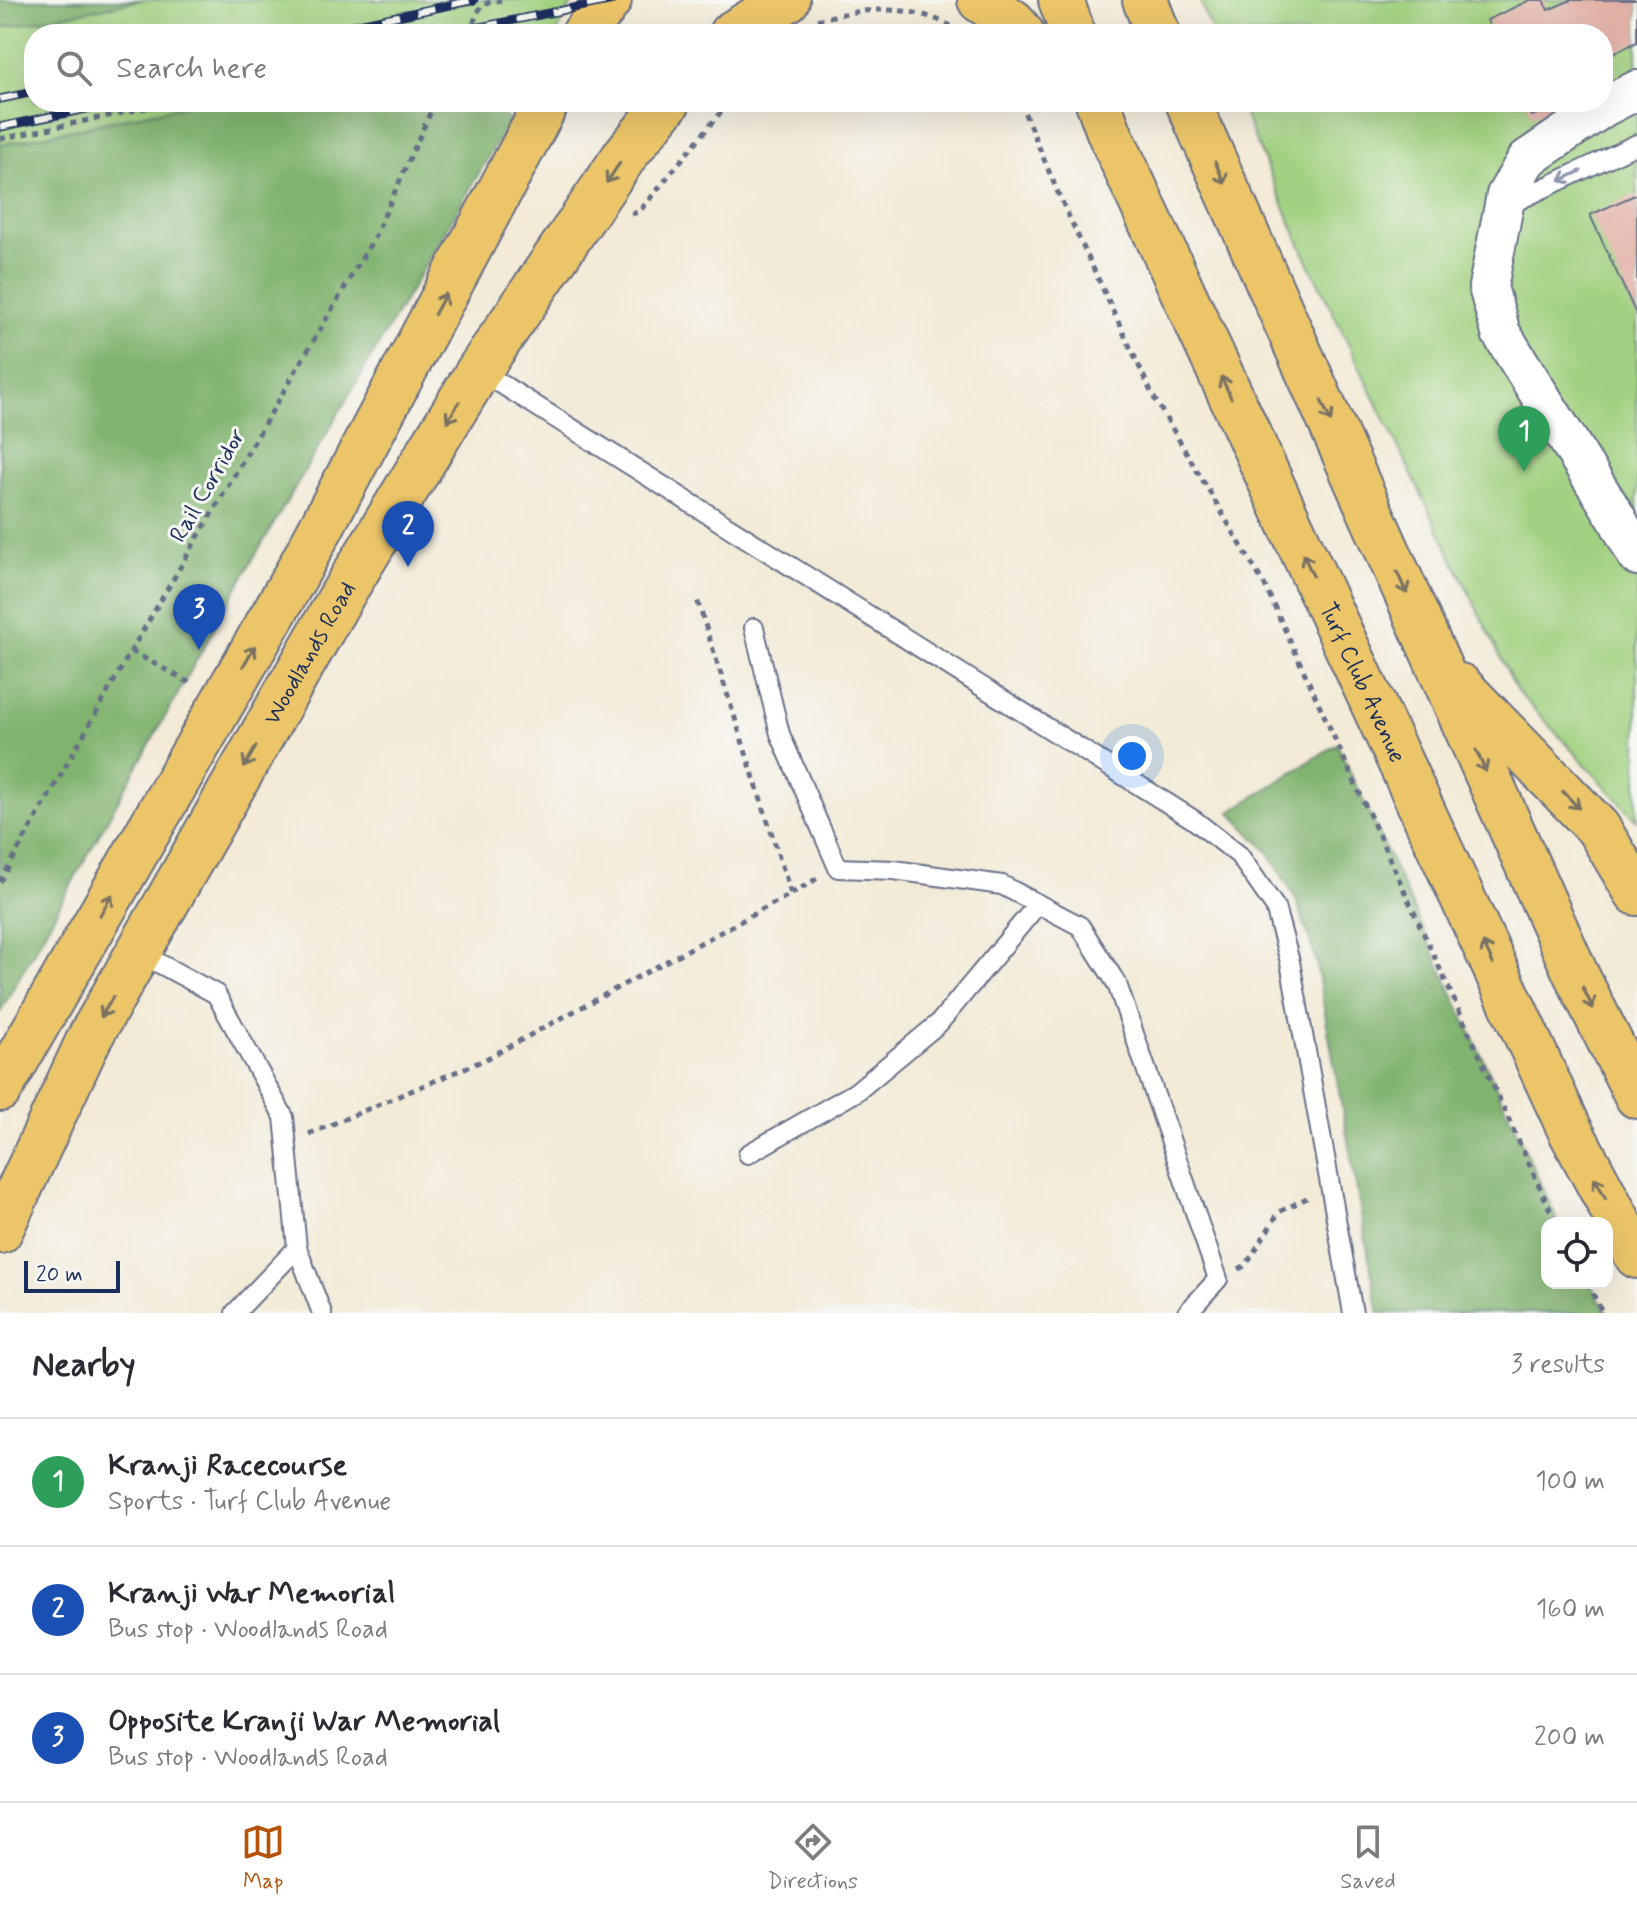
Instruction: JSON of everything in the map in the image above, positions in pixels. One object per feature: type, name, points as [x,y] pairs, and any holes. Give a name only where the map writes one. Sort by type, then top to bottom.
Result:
[{"type":"main road","points":[[591,24],[609,0]]},
{"type":"main road","points":[[729,24],[747,0]]},
{"type":"main road","points":[[1061,0],[1069,24]]},
{"type":"main road","points":[[761,24],[800,11]]},
{"type":"main road","points":[[968,14],[1014,24]]},
{"type":"main road","points":[[0,1089],[297,573],[542,112]]},
{"type":"main road","name":"Woodlands Road","points":[[0,1231],[90,1037],[342,595],[479,370],[626,154],[660,112]]},
{"type":"main road","name":"Turf Club Avenue","points":[[1096,112],[1563,1116],[1637,1256]]},
{"type":"main road","points":[[1192,112],[1575,972],[1637,1096]]},
{"type":"main road","points":[[1438,664],[1598,828],[1637,893]]},
{"type":"street","points":[[1613,102],[1637,90]]},
{"type":"street","points":[[1597,112],[1527,159],[1506,195],[1488,287],[1501,333],[1637,556]]},
{"type":"lane","points":[[1504,207],[1637,144]]},
{"type":"lane","points":[[479,370],[1180,812],[1239,855],[1275,907],[1290,962],[1353,1313]]},
{"type":"lane","points":[[754,628],[780,734],[838,868],[894,870],[1002,885],[1080,926],[1117,984],[1218,1279],[1187,1313]]},
{"type":"lane","points":[[748,1154],[856,1092],[939,1023],[1038,904]]},
{"type":"lane","points":[[138,952],[216,994],[284,1117],[297,1248],[322,1313]]},
{"type":"lane","points":[[235,1313],[297,1248]]},
{"type":"path","points":[[473,24],[482,4],[501,0]]},
{"type":"path","points":[[800,11],[847,13],[880,9],[968,14]]},
{"type":"path","points":[[0,139],[127,112]]},
{"type":"path","name":"Rail Corridor","points":[[0,882],[131,651],[375,236],[431,112]]},
{"type":"path","points":[[1024,112],[1058,193],[1153,396],[1265,586],[1553,1217]]},
{"type":"path","points":[[286,1143],[484,1060],[791,894],[696,596]]},
{"type":"path","points":[[131,651],[190,683],[198,670]]},
{"type":"path","points":[[1218,1279],[1246,1265],[1279,1212],[1329,1186]]},
{"type":"path","points":[[1590,1289],[1603,1313]]},
{"type":"green space","points":[[0,0],[141,0],[0,28]]},
{"type":"green space","points":[[141,0],[574,0],[561,24],[24,24],[24,112],[155,112],[0,145],[0,28]]},
{"type":"green space","points":[[1200,0],[1637,0],[1637,820],[1517,691],[1304,253],[1243,112],[1613,112],[1613,24],[1209,24]]},
{"type":"green space","points":[[155,112],[496,112],[510,120],[252,561],[0,1012],[0,145]]},
{"type":"green space","points":[[1337,744],[1556,1217],[1541,1217],[1541,1289],[1593,1289],[1607,1313],[1379,1313],[1314,952],[1296,899],[1269,853],[1230,812]]},
{"type":"building","points":[[1530,0],[1543,0],[1548,10],[1571,0],[1637,0],[1637,42],[1613,53],[1613,24],[1489,24],[1487,20]]},
{"type":"building","points":[[1637,194],[1637,316],[1590,215]]},
{"type":"railway","points":[[359,24],[474,0]]},
{"type":"railway","points":[[495,24],[613,0]]},
{"type":"railway","points":[[0,99],[24,94]]},
{"type":"railway","points":[[0,127],[71,112]]},
{"type":"place","name":"Kranji Racecourse","points":[[1524,472]]},
{"type":"place","name":"Kranji War Memorial","points":[[408,567]]},
{"type":"place","name":"Opposite Kranji War Memorial","points":[[199,650]]}]
